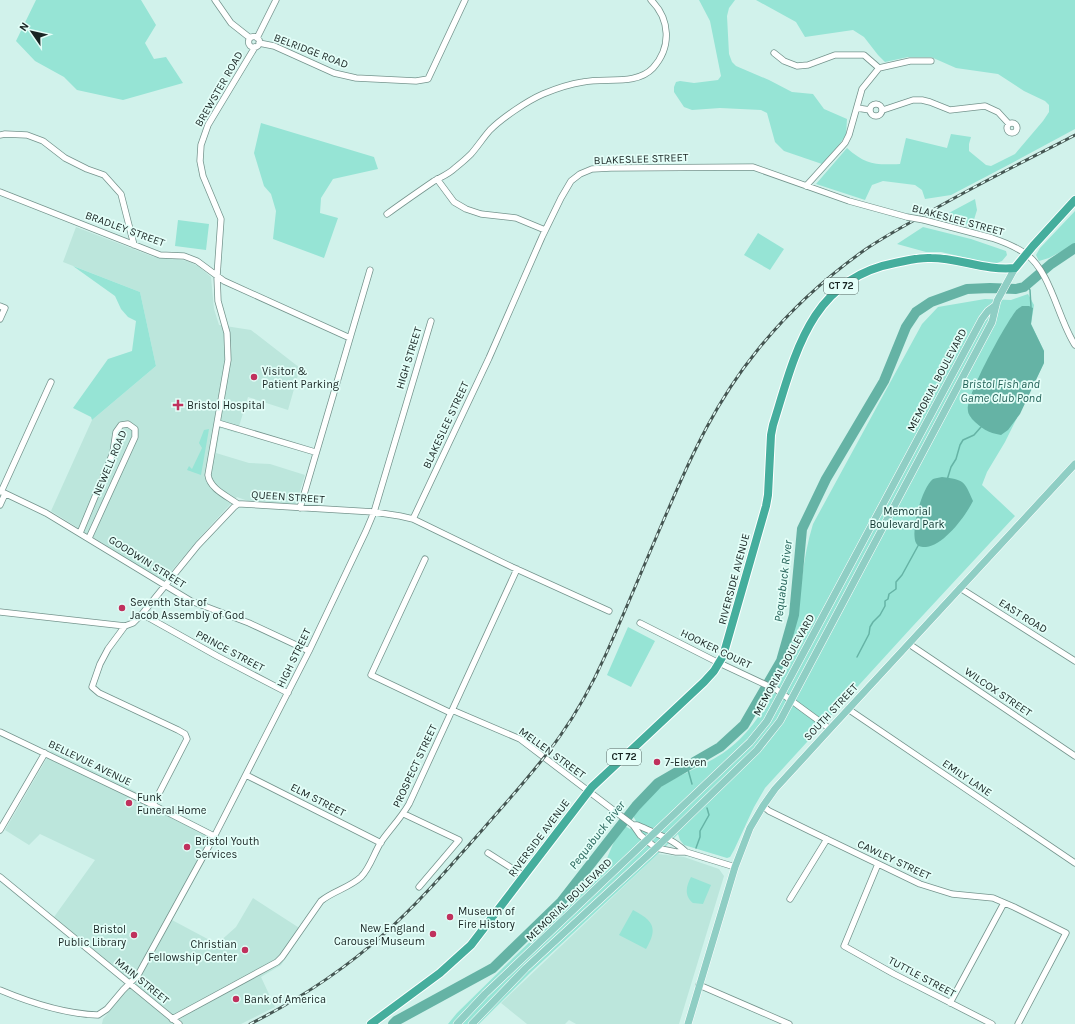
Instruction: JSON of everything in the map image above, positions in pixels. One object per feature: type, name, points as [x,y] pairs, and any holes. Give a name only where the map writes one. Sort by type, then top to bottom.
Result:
[{"type":"highway","points":[[1015,268],[1075,200]]},
{"type":"highway","name":"RIVERSIDE AVENUE","points":[[372,1024],[440,973],[471,945],[588,792],[601,778],[704,682],[720,663],[729,639],[766,506],[772,425],[800,342],[817,312],[832,295],[850,279],[884,265],[930,258],[1000,269],[1015,268]]},
{"type":"main road","name":"MEMORIAL BOULEVARD","points":[[457,1024],[485,994],[750,742],[768,721],[982,319],[997,303],[1015,268]]},
{"type":"main road","name":"MEMORIAL BOULEVARD","points":[[472,1024],[526,968],[656,848],[757,750],[780,721],[992,322],[996,313],[997,303]]},
{"type":"main road","name":"SOUTH STREET","points":[[688,1024],[735,867],[750,828],[763,806],[775,789],[1075,464]]},
{"type":"street","points":[[215,0],[231,23],[250,38],[248,44],[250,46],[257,43]]},
{"type":"street","name":"BREWSTER ROAD","points":[[238,504],[214,487],[209,479],[208,470],[218,423],[228,360],[227,333],[218,301],[217,276],[221,219],[203,176],[200,161],[201,145],[208,125],[257,43],[276,0]]},
{"type":"street","name":"BELRIDGE ROAD","points":[[250,38],[253,36],[257,43],[274,46],[334,73],[356,78],[416,81],[428,79],[465,0]]},
{"type":"street","points":[[387,214],[437,179],[453,170],[470,154],[490,130],[508,115],[542,95],[584,82],[628,79],[641,76],[653,68],[662,55],[667,42],[667,30],[664,17],[651,0]]},
{"type":"street","points":[[774,53],[784,61],[797,66],[808,65],[835,55],[864,55],[879,68]]},
{"type":"street","points":[[806,186],[846,143],[862,89],[879,68],[910,61],[932,61]]},
{"type":"street","points":[[870,110],[872,115],[876,116],[881,114],[882,110],[913,100],[930,102],[950,110],[986,106],[998,112],[1009,124]]},
{"type":"street","points":[[870,110],[871,106],[875,104],[880,105],[882,110]]},
{"type":"street","points":[[857,108],[870,110]]},
{"type":"street","points":[[0,135],[26,135],[43,141],[65,158],[86,169],[104,175],[121,194],[134,245]]},
{"type":"street","name":"BLAKESLEE STREET","points":[[413,520],[489,358],[545,230],[561,198],[571,181],[580,174],[592,169],[744,166],[763,170],[868,207],[1002,241],[1026,254],[1047,281],[1066,329],[1075,345]]},
{"type":"street","points":[[437,179],[454,202],[466,209],[480,214],[516,218],[545,230]]},
{"type":"street","name":"BRADLEY STREET","points":[[0,192],[160,255],[184,256],[197,261],[217,276],[234,286],[350,338]]},
{"type":"street","points":[[300,508],[315,452],[370,270]]},
{"type":"street","points":[[0,319],[2,307]]},
{"type":"street","name":"HIGH STREET","points":[[0,990],[48,1008],[98,1015],[107,1009],[123,990],[135,980],[142,970],[214,836],[288,693],[374,512],[431,321]]},
{"type":"street","points":[[0,505],[2,492],[50,382]]},
{"type":"street","points":[[218,423],[315,452]]},
{"type":"street","name":"NEWELL ROAD","points":[[80,533],[111,458],[116,432],[121,425],[128,424],[135,429],[135,437],[89,538]]},
{"type":"street","name":"GOODWIN STREET","points":[[2,492],[46,513],[191,601],[249,623],[309,651]]},
{"type":"street","name":"QUEEN STREET","points":[[153,804],[187,739],[185,734],[99,693],[92,687],[100,664],[108,648],[125,626],[133,623],[142,614],[198,545],[238,504],[374,512],[395,515],[413,520],[609,611]]},
{"type":"street","name":"MELLEN STREET","points":[[425,559],[371,674],[452,712],[520,739],[633,825],[646,841],[656,848],[676,852],[686,852],[735,867]]},
{"type":"street","name":"PROSPECT STREET","points":[[172,1019],[277,962],[321,901],[355,882],[362,876],[381,843],[404,814],[517,569]]},
{"type":"street","name":"EAST ROAD","points":[[960,588],[1075,661]]},
{"type":"street","points":[[0,612],[125,626]]},
{"type":"street","name":"PRINCE STREET","points":[[142,614],[217,656],[288,693]]},
{"type":"street","name":"HOOKER COURT","points":[[640,623],[720,663],[775,688],[830,729]]},
{"type":"street","name":"WILCOX STREET","points":[[909,644],[1075,756]]},
{"type":"street","name":"EMILY LANE","points":[[848,710],[1075,863]]},
{"type":"street","name":"BELLEVUE AVENUE","points":[[0,732],[153,804],[214,836]]},
{"type":"street","points":[[0,830],[45,752]]},
{"type":"street","name":"ELM STREET","points":[[246,775],[381,843]]},
{"type":"street","name":"CAWLEY STREET","points":[[763,806],[786,820],[930,888],[952,894],[992,898],[1025,912],[1066,933],[1018,1024]]},
{"type":"street","points":[[404,814],[460,840],[419,887]]},
{"type":"street","name":"MELLEN STREET","points":[[633,825],[637,825],[666,838],[681,847],[686,852]]},
{"type":"street","points":[[790,898],[828,839]]},
{"type":"street","points":[[488,853],[524,876]]},
{"type":"street","name":"TUTTLE STREET","points":[[878,864],[844,946],[992,1024]]},
{"type":"street","name":"MAIN STREET","points":[[0,877],[179,1024]]},
{"type":"street","points":[[950,1003],[1004,904]]},
{"type":"street","points":[[699,985],[789,1024]]},
{"type":"shaded area","name":"Bristol Hospital","points":[[76,227],[154,257],[187,261],[198,266],[211,277],[214,309],[219,325],[251,330],[300,368],[288,410],[248,397],[237,433],[220,428],[216,453],[249,463],[270,464],[305,475],[296,504],[248,501],[237,497],[201,536],[163,581],[51,511],[92,420],[156,366],[140,292],[63,262]]},
{"type":"shaded area","points":[[51,751],[129,788],[219,835],[172,920],[217,944],[236,927],[253,898],[304,931],[281,965],[261,977],[275,1007],[241,1024],[102,1024],[103,1019],[128,989],[127,978],[54,917],[95,860],[40,834],[29,845],[5,830]]},
{"type":"shaded area","points":[[658,854],[684,857],[719,869],[724,876],[679,1024],[576,1024],[569,1020],[565,1024],[527,1024],[501,1003]]},
{"type":"green space","points":[[36,0],[141,0],[156,25],[145,43],[154,59],[166,57],[183,83],[123,100],[77,90],[64,77],[35,61],[16,41]]},
{"type":"green space","points":[[699,0],[735,0],[729,8],[727,16],[729,54],[732,62],[736,66],[792,92],[813,94],[824,109],[847,119],[846,135],[822,164],[784,151],[775,142],[767,113],[761,110],[720,108],[692,110],[684,107],[674,92],[676,82],[680,81],[694,83],[718,80],[721,76],[710,21]]},
{"type":"green space","points":[[756,0],[1075,0],[1075,129],[951,195],[925,199],[922,190],[915,185],[883,181],[872,185],[865,200],[816,184],[847,148],[860,158],[871,163],[900,164],[906,138],[947,148],[951,134],[971,137],[969,151],[986,165],[991,166],[1015,154],[1043,121],[1049,112],[1049,105],[1045,101],[1024,91],[998,74],[956,68],[931,57],[908,57],[885,62],[864,37],[853,30],[805,37],[796,22]]},
{"type":"green space","points":[[261,123],[374,157],[378,169],[333,179],[321,198],[320,213],[338,218],[324,258],[273,239],[276,211],[271,194],[264,186],[254,153]]},
{"type":"green space","points":[[975,199],[977,210],[972,226],[937,217],[947,214]]},
{"type":"green space","points":[[1075,211],[1075,244],[1049,258],[1039,261],[1036,255],[1040,248]]},
{"type":"green space","points":[[178,220],[209,224],[206,250],[175,246]]},
{"type":"green space","points":[[923,227],[971,239],[1006,251],[1007,255],[1002,261],[997,263],[989,263],[941,252],[926,252],[897,244]]},
{"type":"green space","points":[[758,233],[784,249],[770,270],[744,255]]},
{"type":"green space","points":[[73,266],[140,292],[156,366],[92,420],[91,417],[73,408],[108,359],[132,351],[136,321],[128,317],[121,309],[115,296]]},
{"type":"green space","name":"Memorial Boulevard Park","points":[[1028,294],[1034,305],[1031,324],[1044,351],[1044,363],[1005,442],[987,472],[982,485],[1015,516],[765,788],[754,807],[730,857],[727,858],[684,845],[678,834],[531,972],[479,1024],[448,1024],[457,1013],[581,893],[605,863],[616,837],[625,826],[630,829],[636,821],[633,816],[652,795],[660,787],[713,759],[731,747],[750,728],[768,703],[787,661],[791,647],[806,551],[813,524],[922,324],[938,307],[985,299],[1011,300]]},
{"type":"green space","points":[[209,429],[201,475],[187,470],[189,466],[192,469],[202,448],[199,443],[204,430]]},
{"type":"green space","points":[[628,627],[655,641],[631,687],[607,675]]},
{"type":"green space","points":[[691,877],[711,885],[703,904],[693,903],[688,897],[687,887]]},
{"type":"green space","points":[[633,910],[646,918],[652,926],[652,936],[646,949],[619,935]]},
{"type":"water","name":"Bristol Fish and Game Club Pond","points":[[1022,306],[1029,306],[1033,308],[1031,324],[1044,351],[1044,363],[1020,414],[1008,430],[1001,435],[985,430],[972,419],[968,412],[969,403],[979,377],[995,345],[1015,311]]},
{"type":"water","points":[[942,477],[959,480],[962,482],[973,501],[965,515],[947,536],[933,545],[926,547],[920,546],[916,543],[915,529],[921,500],[933,479]]},
{"type":"waterway","name":"Pequabuck River","points":[[393,1024],[493,968],[561,902],[636,806],[658,783],[720,747],[744,725],[781,661],[794,615],[802,529],[826,479],[884,381],[906,327],[916,312],[931,302],[967,289],[1016,289],[1024,287],[1051,264],[1075,248]]},
{"type":"waterway","points":[[1027,284],[1030,290],[1031,307]]},
{"type":"waterway","points":[[947,480],[963,440],[974,435],[981,427]]},
{"type":"waterway","points":[[857,657],[869,634],[870,627],[880,615],[889,594],[896,589],[896,582],[902,575],[919,544]]},
{"type":"waterway","points":[[687,766],[692,784]]},
{"type":"waterway","points":[[696,848],[700,837],[700,831],[709,815],[707,808]]},
{"type":"railway","points":[[250,1024],[286,1005],[337,972],[385,933],[448,869],[542,760],[573,717],[596,676],[677,489],[706,428],[717,408],[742,370],[780,324],[821,284],[866,249],[967,191],[1075,135]]},
{"type":"place","name":"Visitor & Patient Parking","points":[[254,377]]},
{"type":"place","name":"Bristol Hospital","points":[[178,405]]},
{"type":"place","name":"Seventh Star of Jacob Assembly of God","points":[[122,608]]},
{"type":"place","name":"7-Eleven","points":[[657,762]]},
{"type":"place","name":"Funk Funeral Home","points":[[129,803]]},
{"type":"place","name":"Bristol Youth Services","points":[[187,847]]},
{"type":"place","name":"Museum of Fire History","points":[[450,917]]},
{"type":"place","name":"New England Carousel Museum","points":[[433,934]]},
{"type":"place","name":"Bristol Public Library","points":[[134,935]]},
{"type":"place","name":"Christian Fellowship Center","points":[[245,950]]},
{"type":"place","name":"Bank of America","points":[[236,999]]}]
